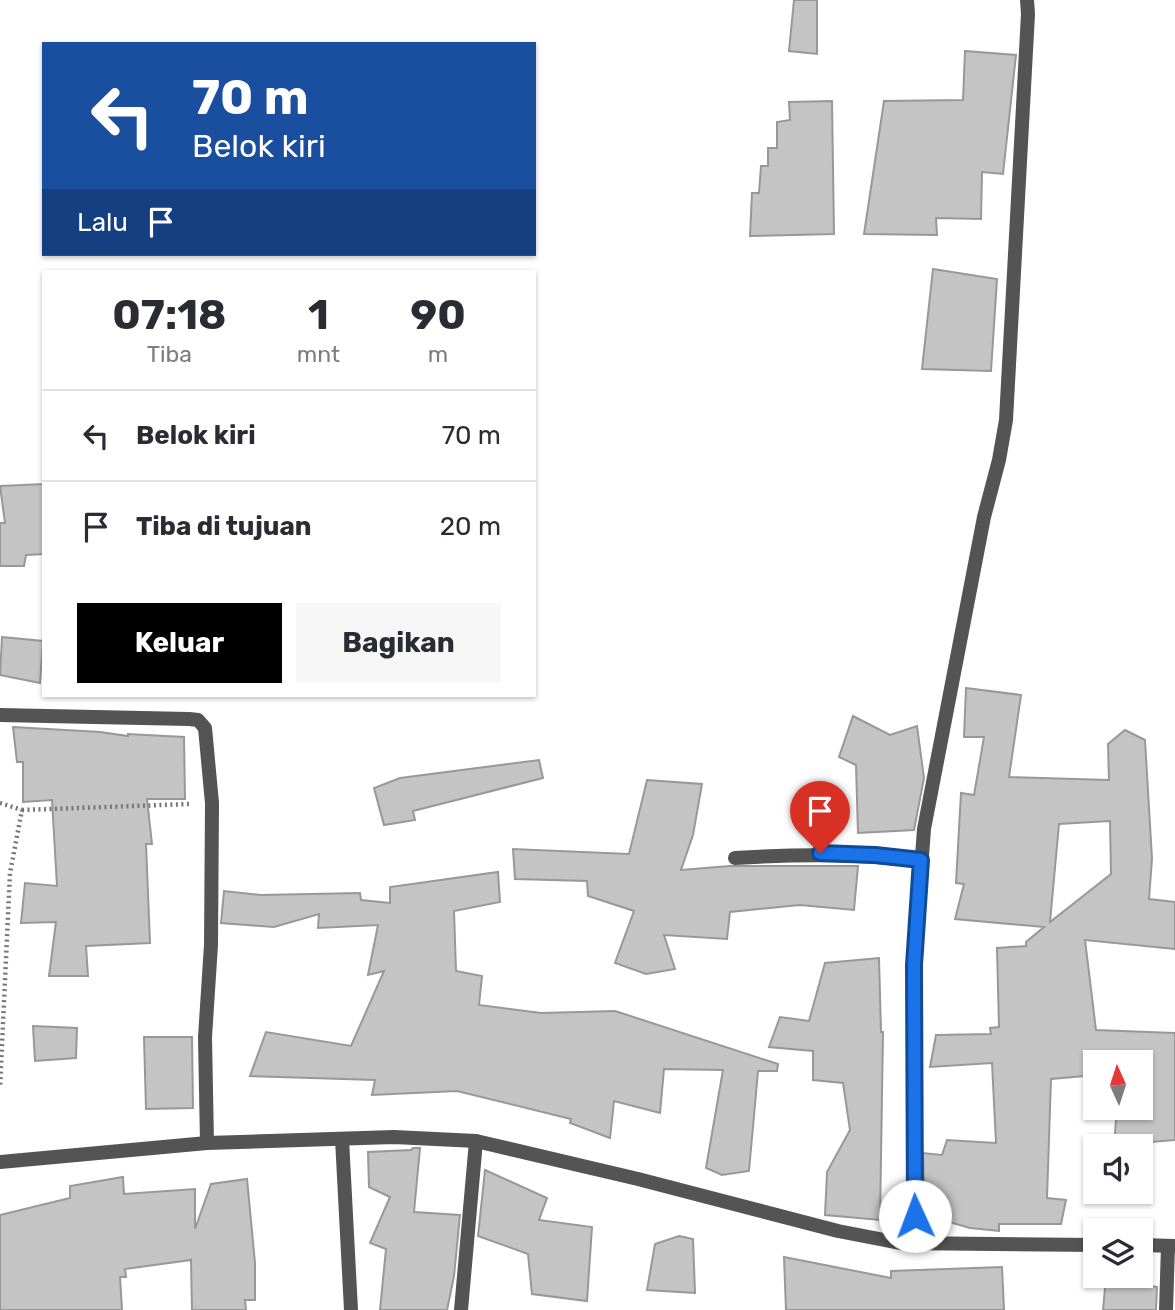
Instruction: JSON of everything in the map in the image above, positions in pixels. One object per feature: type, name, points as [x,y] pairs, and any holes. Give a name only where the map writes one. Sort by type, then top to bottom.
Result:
[{"type":"street","points":[[916,1244],[913,1127],[914,965],[921,860],[924,829],[984,517],[1006,420],[1027,0]]},
{"type":"street","points":[[0,715],[198,720],[205,728],[212,803],[211,944],[205,1037],[208,1143]]},
{"type":"street","points":[[735,858],[820,853],[921,860]]},
{"type":"street","points":[[0,1161],[208,1143],[394,1137],[476,1141],[638,1179],[838,1231],[900,1243],[1083,1245]]},
{"type":"street","points":[[342,1139],[351,1310]]},
{"type":"street","points":[[461,1310],[476,1141]]},
{"type":"street","points":[[1153,1245],[1172,1246],[1166,1310]]},
{"type":"path","points":[[0,803],[22,810],[212,803]]},
{"type":"path","points":[[0,1088],[10,873],[22,810]]},
{"type":"building","points":[[794,0],[817,0],[817,54],[789,51]]},
{"type":"building","points":[[965,51],[1016,55],[1003,174],[982,172],[981,219],[936,218],[937,235],[864,234],[884,101],[963,100]]},
{"type":"building","points":[[832,101],[834,234],[750,236],[752,193],[759,193],[761,166],[768,166],[768,148],[777,148],[777,122],[790,120],[789,102]]},
{"type":"building","points":[[933,269],[997,279],[991,371],[922,369]]},
{"type":"building","points":[[42,484],[42,554],[26,555],[24,566],[0,566],[0,523],[5,523],[0,486]]},
{"type":"building","points":[[2,637],[42,641],[40,683],[0,675]]},
{"type":"building","points":[[966,688],[1021,695],[1009,777],[1109,780],[1108,744],[1125,730],[1145,740],[1152,859],[1149,899],[1175,902],[1175,949],[1085,940],[1096,1030],[1175,1033],[1175,1140],[1153,1142],[1153,1134],[1115,1134],[1116,1120],[1153,1120],[1153,1050],[1083,1050],[1083,1076],[1051,1079],[1047,1198],[1066,1200],[1061,1224],[999,1224],[999,1231],[970,1228],[925,1215],[923,1153],[942,1155],[947,1140],[996,1143],[992,1063],[930,1067],[936,1035],[991,1034],[990,1028],[999,1027],[997,948],[1026,946],[1026,942],[1044,927],[955,919],[964,884],[956,883],[961,793],[974,795],[984,737],[964,737]],"holes":[[[1110,821],[1111,874],[1050,922],[1059,824]]]},
{"type":"building","points":[[853,716],[890,735],[917,726],[924,778],[914,830],[858,833],[856,765],[839,757]]},
{"type":"building","points":[[13,727],[128,736],[184,737],[185,799],[147,799],[152,844],[146,844],[150,943],[86,946],[88,976],[49,976],[56,922],[21,923],[25,883],[57,886],[52,800],[23,802],[23,762],[17,762]]},
{"type":"building","points":[[539,760],[543,778],[413,811],[415,820],[384,825],[374,788],[400,778]]},
{"type":"building","points":[[647,780],[702,784],[693,835],[681,870],[730,866],[858,866],[854,910],[800,905],[730,912],[727,939],[664,935],[675,969],[646,974],[615,963],[634,911],[588,896],[587,881],[515,879],[513,849],[629,854]]},
{"type":"building","points":[[498,872],[500,902],[454,911],[456,971],[482,976],[479,1005],[541,1013],[615,1011],[778,1064],[777,1071],[758,1071],[749,1171],[722,1175],[706,1168],[723,1070],[664,1069],[660,1113],[614,1101],[610,1138],[570,1123],[571,1119],[457,1091],[372,1095],[375,1080],[250,1076],[266,1032],[351,1046],[384,971],[368,975],[378,925],[318,928],[319,914],[274,927],[221,923],[224,891],[261,895],[360,893],[361,900],[390,903],[390,887]]},
{"type":"building","points":[[879,958],[883,1032],[880,1220],[825,1215],[827,1172],[850,1130],[843,1083],[813,1080],[813,1051],[769,1047],[780,1017],[809,1021],[825,963]]},
{"type":"building","points":[[33,1026],[77,1028],[76,1058],[35,1061]]},
{"type":"building","points":[[144,1037],[192,1037],[193,1108],[146,1109]]},
{"type":"building","points":[[420,1148],[414,1212],[460,1215],[454,1276],[447,1310],[380,1310],[386,1249],[370,1243],[390,1197],[369,1187],[368,1152]]},
{"type":"building","points":[[485,1170],[547,1198],[539,1220],[592,1227],[587,1301],[532,1294],[528,1254],[478,1236]]},
{"type":"building","points":[[123,1177],[124,1194],[195,1189],[195,1229],[211,1184],[247,1179],[255,1263],[255,1300],[245,1300],[246,1310],[192,1310],[191,1260],[125,1269],[126,1277],[120,1277],[122,1310],[0,1310],[0,1215],[70,1198],[70,1186]]},
{"type":"building","points":[[679,1236],[693,1239],[695,1293],[647,1290],[655,1244]]},
{"type":"building","points":[[784,1257],[891,1278],[891,1271],[1002,1267],[1004,1310],[786,1310]]},
{"type":"building","points":[[1157,1287],[1156,1310],[1103,1310],[1105,1288]]},
{"type":"route","points":[[820,853],[921,860],[914,965],[915,1216]]}]
